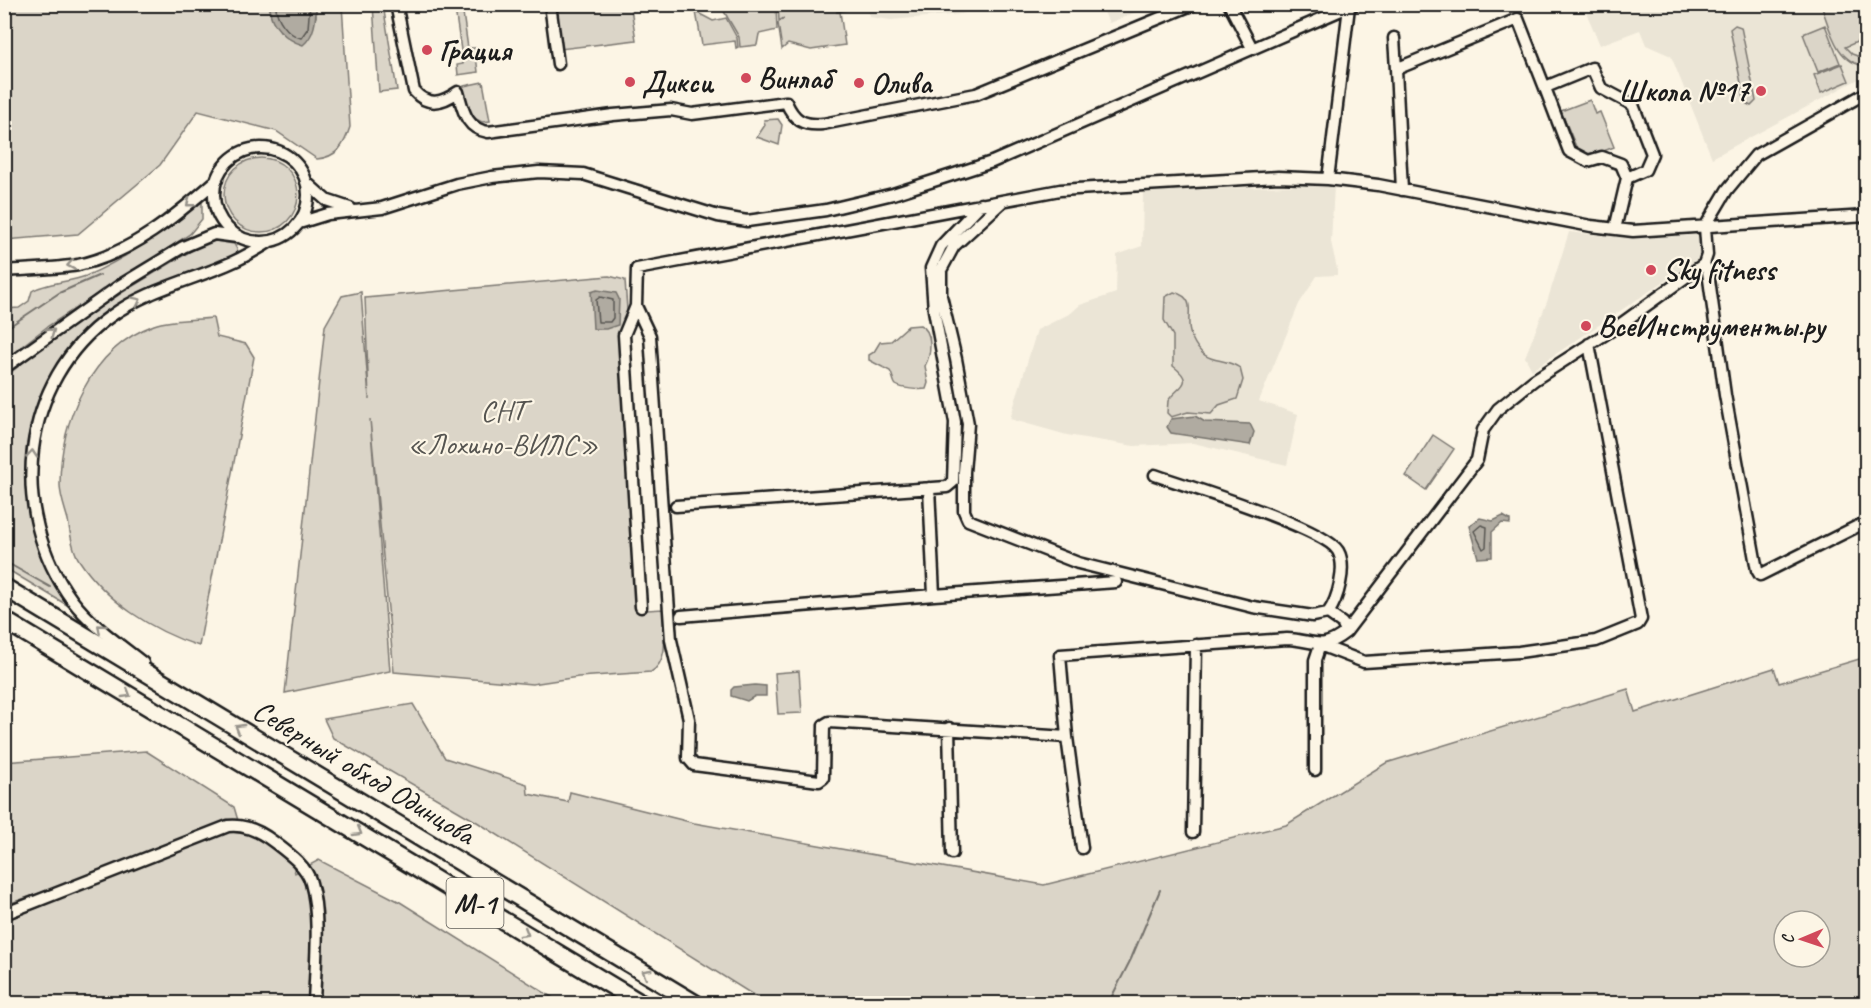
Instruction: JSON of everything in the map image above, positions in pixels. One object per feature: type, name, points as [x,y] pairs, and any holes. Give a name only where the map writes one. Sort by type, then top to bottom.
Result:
[{"type":"highway","name":"Северный обход Одинцова","points":[[4,587],[696,1004]]},
{"type":"highway","name":"Северный обход Одинцова","points":[[4,620],[642,1004]]},
{"type":"street","points":[[396,4],[414,91],[422,100],[435,102],[447,99],[458,92],[467,121],[474,128],[488,132],[614,115],[671,110],[692,114],[786,102],[792,114],[801,123],[811,125],[835,122],[975,94],[1194,4]]},
{"type":"street","points":[[550,4],[558,64]]},
{"type":"street","points":[[1229,4],[1252,48]]},
{"type":"street","points":[[178,692],[99,627],[73,600],[54,571],[36,522],[30,472],[33,438],[39,414],[51,386],[67,359],[89,334],[127,305],[235,261],[284,236],[299,223],[328,214],[382,208],[480,179],[539,172],[583,174],[718,216],[747,221],[826,210],[893,194],[992,162],[1352,6]]},
{"type":"street","points":[[1328,179],[1352,6]]},
{"type":"street","points":[[1396,69],[1518,19],[1569,151],[1587,161],[1602,157],[1621,164],[1627,178],[1616,229]]},
{"type":"street","points":[[1394,38],[1402,190]]},
{"type":"street","points":[[1545,88],[1592,68],[1601,88],[1632,103],[1652,154],[1645,170],[1627,178]]},
{"type":"street","points":[[1320,645],[1335,640],[1346,632],[1477,460],[1489,418],[1534,380],[1704,264],[1707,255],[1705,227],[1726,190],[1756,155],[1866,93]]},
{"type":"street","points":[[4,271],[58,267],[99,259],[144,237],[162,225],[217,180],[225,166],[236,156],[258,149],[273,150],[287,157],[298,167],[305,181],[308,198],[299,223]]},
{"type":"street","points":[[641,607],[624,335],[636,306],[637,269],[1060,190],[1278,177],[1328,179],[1402,190],[1616,229],[1705,227],[1866,216]]},
{"type":"street","points":[[217,180],[215,202],[219,217],[241,238]]},
{"type":"street","points":[[305,181],[326,200],[359,210]]},
{"type":"street","points":[[1004,200],[954,246],[941,270],[941,296],[968,424],[964,472],[964,511],[968,520],[1078,563],[1253,607],[1313,616],[1328,613],[1332,607],[1341,575],[1338,551],[1329,542],[1288,523],[1155,475]]},
{"type":"street","points":[[676,506],[947,487],[954,482],[955,422],[934,310],[931,268],[941,246],[981,204]]},
{"type":"street","points":[[4,368],[119,286],[183,247],[214,234],[253,242],[271,241]]},
{"type":"street","points":[[1704,264],[1708,272],[1725,395],[1757,570],[1760,575],[1866,522]]},
{"type":"street","points":[[636,306],[650,336],[671,640],[689,719],[688,758],[694,765],[819,781],[823,778],[824,725],[829,722],[1067,737]]},
{"type":"street","points":[[1083,848],[1067,737],[1060,655],[1287,639],[1320,645],[1364,662],[1519,652],[1596,641],[1638,624],[1641,619],[1589,344]]},
{"type":"street","points":[[929,488],[934,596]]},
{"type":"street","points":[[681,616],[1116,582]]},
{"type":"street","points":[[1328,613],[1342,623],[1346,632]]},
{"type":"street","points":[[4,630],[59,653]]},
{"type":"street","points":[[1193,832],[1196,645]]},
{"type":"street","points":[[1315,770],[1315,660],[1320,645]]},
{"type":"street","points":[[949,728],[952,853]]},
{"type":"street","points":[[4,914],[228,826],[239,824],[266,836],[293,856],[311,881],[315,925],[315,1004]]},
{"type":"shaded area","points":[[868,4],[989,5],[961,14],[891,20],[869,17]]},
{"type":"shaded area","points":[[1101,5],[1154,5],[1109,23]]},
{"type":"shaded area","name":"Школа №17","points":[[1583,5],[1866,5],[1866,75],[1712,158],[1671,56],[1646,45],[1640,30],[1600,45]]},
{"type":"shaded area","points":[[1334,186],[1331,242],[1337,275],[1317,276],[1299,304],[1259,401],[1298,414],[1287,465],[1193,443],[1134,446],[1067,435],[1010,419],[1037,330],[1071,313],[1080,305],[1116,293],[1117,255],[1142,246],[1143,192]]},
{"type":"shaded area","points":[[1569,232],[1628,238],[1699,235],[1699,258],[1532,370],[1525,357],[1547,302]]},
{"type":"green space","points":[[5,5],[271,5],[270,10],[280,31],[316,17],[316,5],[342,5],[350,127],[348,134],[335,153],[317,159],[276,131],[198,111],[160,165],[78,234],[5,240]]},
{"type":"green space","points":[[373,5],[383,5],[397,90],[379,92]]},
{"type":"green space","points":[[468,5],[462,6],[468,48],[475,48],[478,72],[458,75],[457,65],[463,64],[455,9],[449,10],[448,6]]},
{"type":"green space","points":[[556,5],[560,5],[561,10],[606,5],[624,6],[631,9],[636,40],[560,49]]},
{"type":"green space","points":[[725,5],[776,5],[777,30],[759,34],[757,45],[740,47],[739,37],[722,8]]},
{"type":"green space","points":[[778,5],[846,5],[847,10],[836,12],[840,12],[845,45],[811,50],[788,44],[782,49],[778,23],[784,18],[779,21]]},
{"type":"green space","points":[[1821,5],[1866,5],[1866,38],[1845,47],[1852,54],[1866,59],[1866,66],[1856,64],[1841,52],[1831,34]]},
{"type":"green space","points":[[696,12],[713,21],[726,18],[737,38],[738,47],[736,48],[735,41],[702,45]]},
{"type":"green space","points":[[1735,25],[1741,27],[1756,101],[1751,106],[1745,103],[1730,29]]},
{"type":"green space","points":[[1825,25],[1840,63],[1818,72],[1803,34]]},
{"type":"green space","points":[[1842,64],[1849,81],[1821,93],[1814,75]]},
{"type":"green space","points":[[483,82],[490,121],[482,122],[470,116],[461,89],[464,86]]},
{"type":"green space","points":[[1590,100],[1595,114],[1600,112],[1614,147],[1591,156],[1577,149],[1561,111]]},
{"type":"green space","points":[[778,119],[782,125],[779,145],[757,137],[765,125],[764,120]]},
{"type":"green space","points":[[261,158],[275,161],[287,169],[295,181],[298,195],[295,209],[287,221],[275,229],[261,232],[247,229],[235,221],[227,209],[224,195],[227,181],[235,169],[247,161]]},
{"type":"green space","points":[[202,198],[202,219],[190,234],[48,326],[5,359],[5,309],[19,308],[29,301],[32,291],[37,288],[86,276],[118,260],[161,232]]},
{"type":"green space","points":[[209,240],[234,244],[238,251],[233,256],[129,299],[98,319],[68,349],[46,383],[32,421],[26,461],[27,501],[36,541],[53,578],[77,611],[5,568],[5,377],[62,332]]},
{"type":"green space","name":"СНТ «Лохино-ВИЛС»","points":[[609,276],[625,280],[647,610],[663,609],[664,652],[657,666],[651,672],[578,677],[532,684],[394,672],[370,419],[390,671],[285,693],[325,326],[342,296],[361,292],[369,399],[365,298]]},
{"type":"green space","points":[[1174,292],[1187,300],[1189,331],[1202,353],[1240,368],[1243,380],[1237,399],[1219,405],[1211,414],[1188,412],[1171,417],[1167,413],[1168,401],[1184,381],[1184,377],[1173,366],[1173,336],[1164,320],[1165,297]]},
{"type":"green space","points":[[213,318],[217,337],[246,344],[254,357],[199,646],[147,623],[116,601],[90,575],[79,560],[72,541],[60,485],[61,461],[73,413],[83,390],[96,369],[112,351],[132,336],[154,325]]},
{"type":"green space","points":[[920,325],[928,332],[930,344],[925,366],[928,383],[926,389],[911,389],[896,385],[890,371],[869,360],[869,355],[874,352],[880,342],[891,341],[908,326]]},
{"type":"green space","points":[[1433,435],[1454,449],[1426,490],[1406,476]]},
{"type":"green space","points":[[1866,657],[1866,1004],[766,1003],[477,822],[333,738],[324,719],[413,704],[445,758],[527,784],[528,794],[568,802],[570,792],[694,823],[1044,885],[1286,825],[1386,763],[1628,689],[1635,712],[1774,668],[1779,683]]},
{"type":"green space","points":[[799,671],[802,713],[778,714],[775,673]]},
{"type":"green space","points":[[146,751],[234,807],[239,824],[236,826],[291,858],[295,873],[319,860],[400,902],[561,1003],[5,1003],[5,921],[230,828],[5,905],[4,762]]},
{"type":"water","points":[[271,5],[316,5],[312,32],[303,45],[291,40],[275,25],[270,12]]},
{"type":"water","points":[[597,290],[616,293],[619,299],[618,325],[606,329],[593,329],[591,292]]},
{"type":"water","points":[[1195,416],[1205,422],[1250,424],[1254,432],[1250,445],[1171,433],[1167,427],[1171,419]]},
{"type":"water","points":[[1503,516],[1510,520],[1510,524],[1502,523],[1492,532],[1492,557],[1478,558],[1469,526],[1480,518],[1493,521]]},
{"type":"water","points":[[766,686],[766,696],[755,696],[747,701],[731,696],[731,690],[734,687]]},
{"type":"waterway","points":[[4,330],[59,293],[100,275]]},
{"type":"waterway","points":[[4,561],[50,587]]},
{"type":"waterway","points":[[1108,1004],[1131,959],[1160,890]]},
{"type":"place","name":"Грация","points":[[427,50]]},
{"type":"place","name":"Винлаб","points":[[746,78]]},
{"type":"place","name":"Дикси","points":[[630,82]]},
{"type":"place","name":"Олива","points":[[859,83]]},
{"type":"place","name":"Школа №17","points":[[1761,91]]},
{"type":"place","name":"Sky fitness","points":[[1651,270]]},
{"type":"place","name":"ВсеИнструменты.ру","points":[[1586,326]]}]
